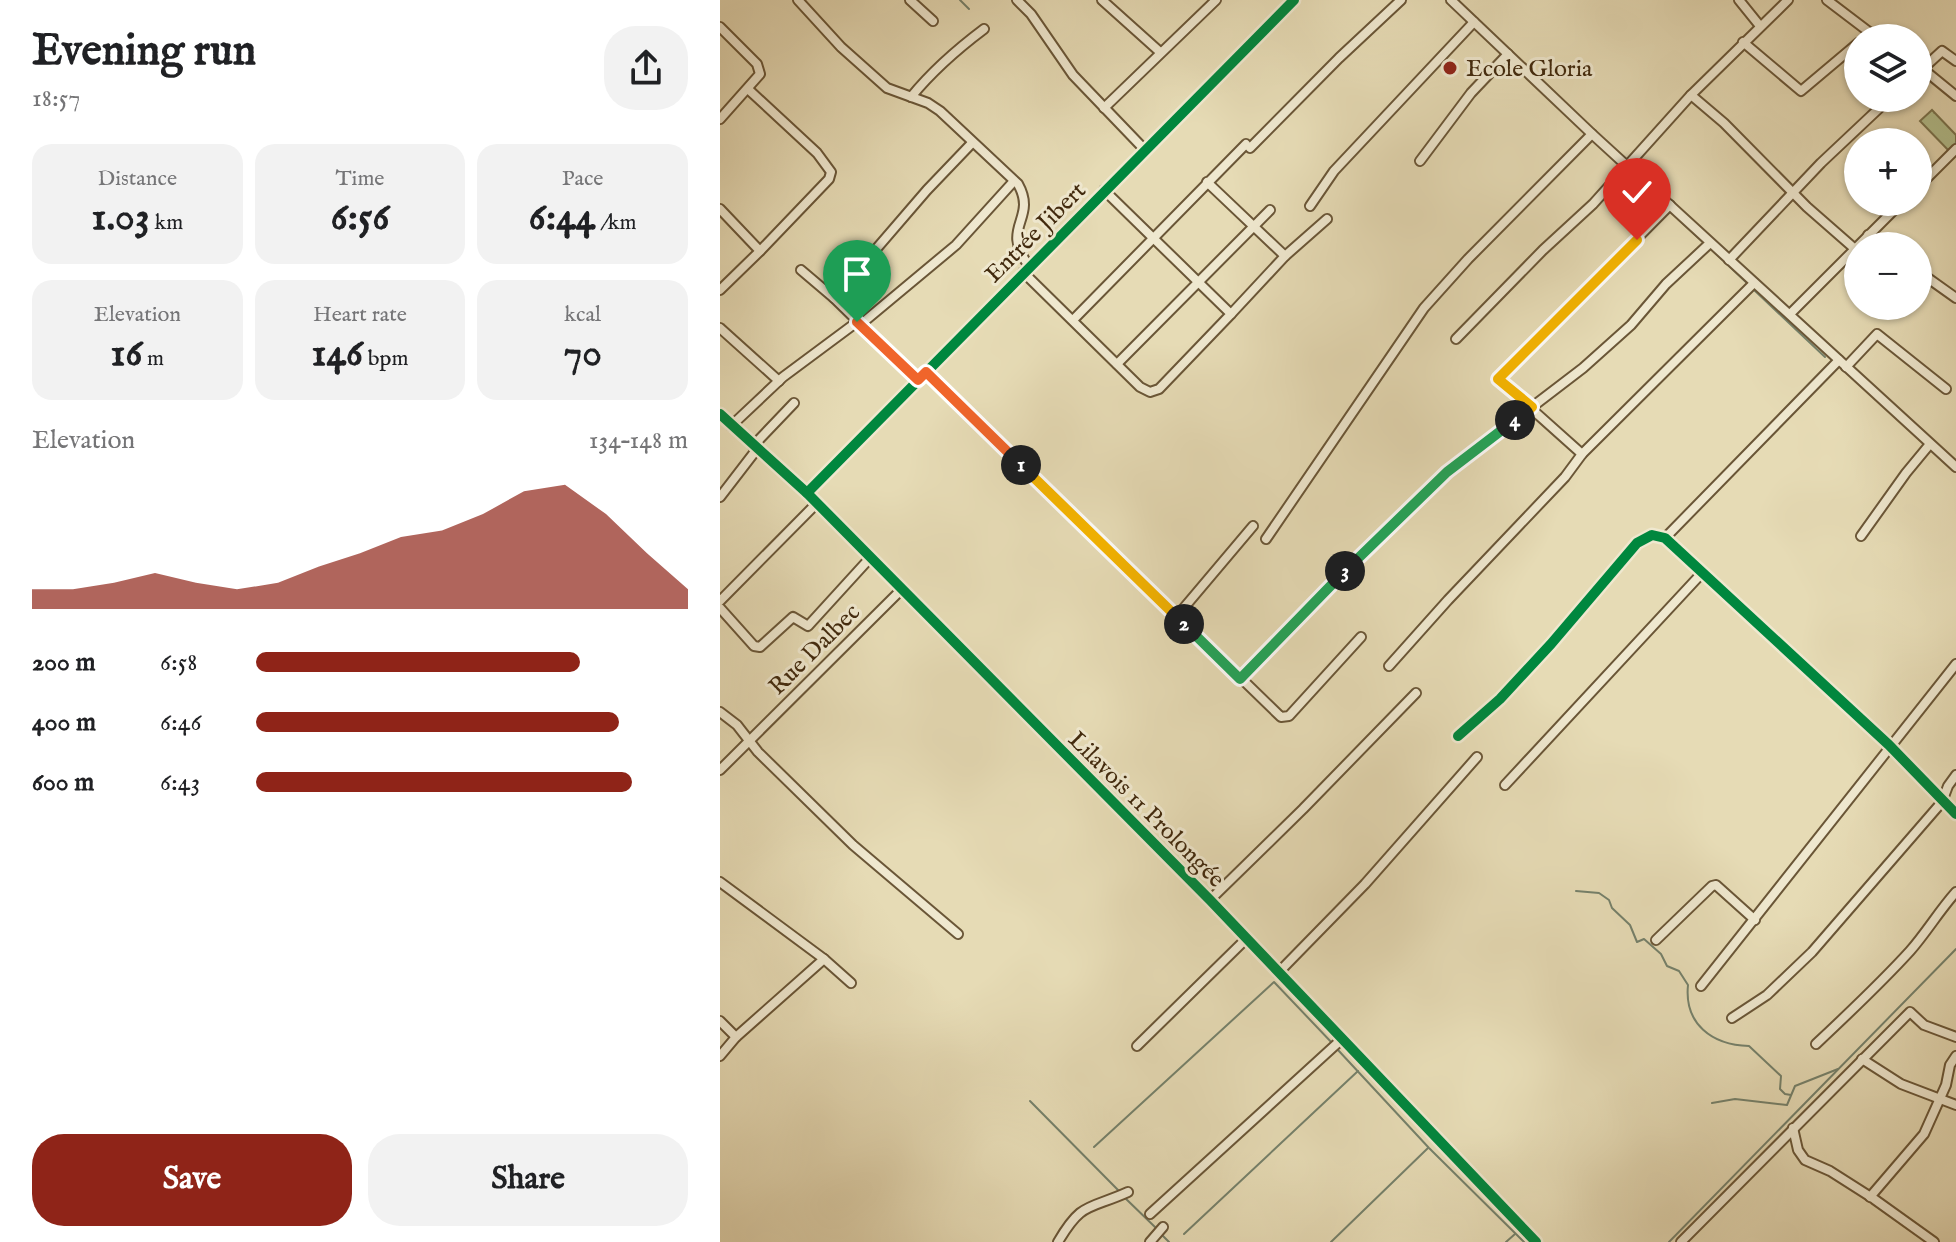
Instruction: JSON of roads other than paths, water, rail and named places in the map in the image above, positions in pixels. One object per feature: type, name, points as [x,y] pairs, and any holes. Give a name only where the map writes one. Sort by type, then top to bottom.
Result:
[{"type":"street","points":[[798,0],[841,47],[887,88],[940,111],[1014,181],[1024,194],[1025,207],[1015,238],[1026,269],[1140,387],[1153,392],[1178,370],[1285,256],[1327,219]]},
{"type":"street","points":[[910,0],[933,21]]},
{"type":"street","points":[[1017,0],[1031,14],[1073,75],[1144,149]]},
{"type":"street","points":[[1102,0],[1160,52]]},
{"type":"street","points":[[1104,108],[1216,0]]},
{"type":"street","name":"Entrée Jibert","points":[[807,493],[1294,0]]},
{"type":"street","points":[[1073,320],[1207,182],[1311,89],[1401,0]]},
{"type":"street","points":[[1451,0],[1592,134],[1956,467]]},
{"type":"street","points":[[1739,0],[1760,26]]},
{"type":"street","points":[[1456,339],[1593,204],[1691,95],[1788,0]]},
{"type":"street","points":[[1827,0],[1855,24]]},
{"type":"street","points":[[1310,206],[1334,171],[1474,22]]},
{"type":"street","points":[[720,27],[760,70],[758,79],[720,119]]},
{"type":"street","points":[[911,97],[954,50],[984,29]]},
{"type":"street","points":[[1743,42],[1801,91],[1844,55]]},
{"type":"street","points":[[1932,59],[1942,51],[1955,58]]},
{"type":"street","points":[[1420,161],[1471,93],[1508,54]]},
{"type":"street","points":[[1932,77],[1956,96]]},
{"type":"street","points":[[720,290],[829,179],[831,172],[817,153],[749,90]]},
{"type":"street","points":[[1691,95],[1844,239]]},
{"type":"street","points":[[1729,260],[1793,191],[1875,112]]},
{"type":"street","points":[[1266,539],[1424,308],[1592,134]]},
{"type":"street","points":[[834,298],[972,143]]},
{"type":"street","points":[[1932,173],[1956,149]]},
{"type":"street","points":[[731,426],[779,381],[859,324],[956,245],[1014,181]]},
{"type":"street","points":[[1207,182],[1285,256]]},
{"type":"street","points":[[1104,190],[1231,314]]},
{"type":"street","points":[[1582,454],[1498,379],[1670,205]]},
{"type":"street","points":[[720,209],[760,251]]},
{"type":"street","points":[[1117,364],[1270,210]]},
{"type":"street","points":[[1871,232],[1888,216]]},
{"type":"street","points":[[1240,679],[1447,472],[1610,344],[1666,284],[1710,243]]},
{"type":"street","points":[[1790,314],[1844,260]]},
{"type":"street","points":[[801,270],[918,380]]},
{"type":"street","points":[[1932,281],[1956,298]]},
{"type":"street","points":[[1389,666],[1458,588],[1565,477],[1582,454],[1754,283]]},
{"type":"street","points":[[720,328],[779,381]]},
{"type":"street","points":[[1665,538],[1877,334],[1946,389]]},
{"type":"street","points":[[926,372],[1277,715],[1286,718],[1361,637]]},
{"type":"street","points":[[720,497],[755,448],[794,403]]},
{"type":"street","name":"Lilavois 11 Prolongée","points":[[720,414],[807,493],[1210,900],[1536,1242]]},
{"type":"street","points":[[1861,536],[1930,444]]},
{"type":"street","points":[[720,601],[817,503]]},
{"type":"street","points":[[1177,616],[1253,526]]},
{"type":"street","points":[[1458,736],[1500,699],[1637,543],[1652,535],[1665,538],[1889,745],[1956,814]]},
{"type":"street","points":[[720,608],[754,646],[760,647],[793,617],[808,626],[870,558]]},
{"type":"street","points":[[1505,785],[1702,573]]},
{"type":"street","name":"Rue Dalbec","points":[[720,770],[901,590]]},
{"type":"street","points":[[1701,986],[1956,664]]},
{"type":"street","points":[[1210,900],[1416,693]]},
{"type":"street","points":[[720,712],[853,845],[958,934]]},
{"type":"street","points":[[1278,973],[1365,884],[1477,757]]},
{"type":"street","points":[[1732,1018],[1767,995],[1812,952],[1942,802],[1956,775]]},
{"type":"street","points":[[720,882],[824,959],[851,983]]},
{"type":"street","points":[[1656,940],[1716,885],[1755,920]]},
{"type":"street","points":[[1816,1044],[1897,965],[1956,892]]},
{"type":"street","points":[[1137,1046],[1246,939]]},
{"type":"street","points":[[720,1056],[736,1037],[824,959]]},
{"type":"street","points":[[1681,1242],[1910,1012],[1924,1025],[1956,1037]]},
{"type":"street","points":[[720,1021],[736,1037]]},
{"type":"street","points":[[1150,1214],[1342,1039]]},
{"type":"street","points":[[1870,1197],[1924,1134],[1956,1056]]},
{"type":"street","points":[[1862,1059],[1901,1084],[1956,1105]]},
{"type":"street","points":[[1793,1128],[1798,1150],[1805,1160],[1830,1171],[1870,1197],[1923,1240],[1934,1242]]},
{"type":"street","points":[[1058,1242],[1078,1213],[1097,1202],[1128,1192]]},
{"type":"street","points":[[1150,1242],[1163,1227]]},
{"type":"waterway","points":[[960,0],[969,9]]},
{"type":"waterway","points":[[1948,151],[1956,143]]},
{"type":"waterway","points":[[1678,219],[1705,244]]},
{"type":"waterway","points":[[1710,248],[1749,285]]},
{"type":"waterway","points":[[1753,289],[1825,357]]},
{"type":"waterway","points":[[1576,891],[1599,893],[1609,900],[1612,908],[1630,925],[1637,942],[1644,939],[1661,954],[1667,966],[1679,971],[1688,985],[1691,1011],[1703,1030],[1723,1042],[1749,1046],[1781,1076],[1780,1089],[1791,1095]]},
{"type":"waterway","points":[[1669,1242],[1956,949]]},
{"type":"waterway","points":[[1094,1147],[1274,982],[1334,1045]]},
{"type":"waterway","points":[[1338,1050],[1429,1148],[1524,1242]]},
{"type":"waterway","points":[[1712,1103],[1735,1099],[1787,1105],[1795,1086],[1838,1069]]},
{"type":"waterway","points":[[1184,1234],[1358,1071]]},
{"type":"waterway","points":[[1030,1101],[1119,1191]]},
{"type":"waterway","points":[[1331,1242],[1428,1148]]},
{"type":"waterway","points":[[1123,1196],[1156,1228]]},
{"type":"waterway","points":[[1160,1233],[1169,1242]]},
{"type":"waterway","points":[[1506,1242],[1515,1234]]},
{"type":"place","name":"Ecole Gloria","points":[[1450,68]]}]
